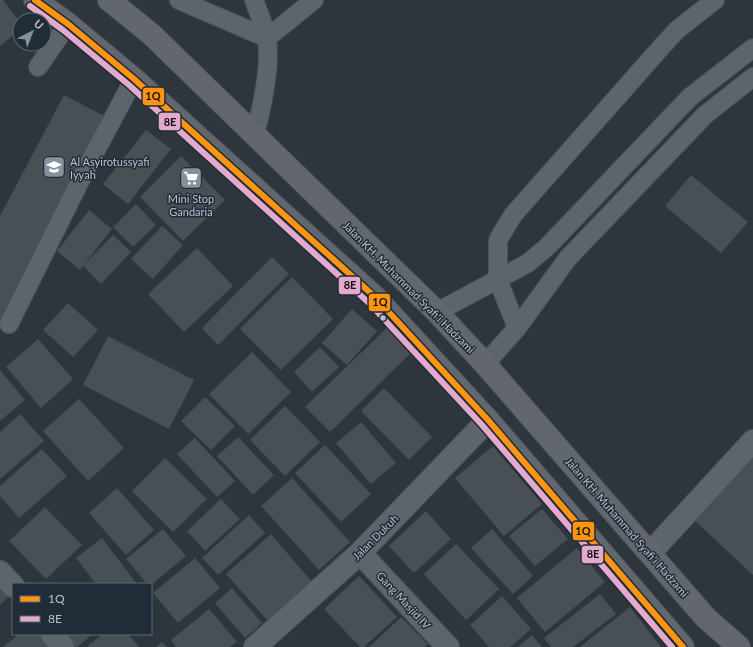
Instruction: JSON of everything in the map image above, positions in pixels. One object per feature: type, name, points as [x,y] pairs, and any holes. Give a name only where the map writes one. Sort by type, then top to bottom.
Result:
[{"type":"main road","name":"Jalan KH. Muhammad Syafi'i Hadzami","points":[[108,0],[151,34],[437,312],[485,364],[706,618],[739,647]]},
{"type":"main road","points":[[47,3],[68,24],[134,79],[375,297],[488,420],[683,647]]},
{"type":"street","name":"Jalan Dukuh","points":[[255,647],[360,553],[488,420]]},
{"type":"street","points":[[650,553],[753,441]]},
{"type":"street","name":"Gang Masjid IV","points":[[360,553],[448,647]]},
{"type":"street","points":[[0,572],[12,585]]},
{"type":"street","points":[[53,635],[63,647]]},
{"type":"lane","points":[[179,0],[267,38]]},
{"type":"lane","points":[[254,0],[267,38],[268,52],[262,105],[255,134]]},
{"type":"lane","points":[[267,38],[314,0]]},
{"type":"lane","points":[[517,328],[498,280],[498,240],[513,215],[668,39],[713,0]]},
{"type":"lane","points":[[38,68],[68,24]]},
{"type":"lane","points":[[437,312],[528,264],[548,246],[690,97],[753,48]]},
{"type":"lane","points":[[485,364],[517,328],[568,258],[705,115],[753,77]]},
{"type":"lane","points":[[9,324],[86,169],[134,79]]},
{"type":"building","points":[[0,0],[3,0],[12,12],[12,36],[0,46]]},
{"type":"building","name":"Al Asyirotussyafi Iyyah","points":[[64,95],[108,118],[0,320],[0,216]]},
{"type":"building","points":[[146,130],[171,149],[128,204],[103,184]]},
{"type":"building","points":[[181,156],[225,200],[183,241],[140,197]]},
{"type":"building","points":[[691,175],[748,222],[721,253],[665,206]]},
{"type":"building","points":[[136,204],[156,225],[133,247],[113,227]]},
{"type":"building","points":[[89,210],[112,229],[80,270],[57,251]]},
{"type":"building","points":[[162,226],[183,245],[153,279],[131,259]]},
{"type":"building","points":[[113,235],[131,252],[101,284],[83,266]]},
{"type":"building","points":[[197,248],[233,286],[184,332],[148,294]]},
{"type":"building","points":[[272,257],[289,274],[218,345],[202,328]]},
{"type":"building","points":[[292,277],[333,319],[281,370],[240,329]]},
{"type":"building","points":[[68,303],[98,330],[73,357],[43,330]]},
{"type":"building","points":[[352,309],[377,331],[347,365],[322,343]]},
{"type":"building","points":[[395,320],[419,345],[330,432],[305,407]]},
{"type":"building","points":[[108,336],[194,380],[169,429],[83,385]]},
{"type":"building","points":[[38,339],[73,379],[41,408],[6,367]]},
{"type":"building","points":[[320,347],[339,367],[312,392],[294,372]]},
{"type":"building","points":[[252,352],[291,392],[248,434],[209,394]]},
{"type":"building","points":[[0,370],[25,400],[0,421]]},
{"type":"building","points":[[384,388],[432,437],[409,460],[361,411]]},
{"type":"building","points":[[205,397],[235,426],[211,450],[181,421]]},
{"type":"building","points":[[79,399],[124,448],[88,481],[43,431]]},
{"type":"building","points":[[285,406],[320,442],[285,476],[250,440]]},
{"type":"building","points":[[20,414],[44,441],[0,479],[0,432]]},
{"type":"building","points":[[361,422],[396,463],[371,484],[336,443]]},
{"type":"building","points":[[238,437],[274,475],[253,495],[217,456]]},
{"type":"building","points":[[195,438],[235,481],[217,497],[177,454]]},
{"type":"building","points":[[325,445],[371,494],[341,522],[295,473]]},
{"type":"building","points":[[493,446],[542,504],[504,536],[455,478]]},
{"type":"building","points":[[42,449],[67,476],[19,518],[0,496],[0,486]]},
{"type":"building","points":[[753,454],[753,575],[693,519]]},
{"type":"building","points":[[165,458],[207,499],[173,532],[132,491]]},
{"type":"building","points":[[292,478],[350,542],[319,570],[261,506]]},
{"type":"building","points":[[117,488],[154,530],[126,555],[89,513]]},
{"type":"building","points":[[221,499],[240,519],[205,551],[187,531]]},
{"type":"building","points":[[45,507],[82,545],[46,579],[9,541]]},
{"type":"building","points":[[542,509],[568,539],[535,566],[509,536]]},
{"type":"building","points":[[426,511],[451,539],[414,573],[389,546]]},
{"type":"building","points":[[249,515],[265,533],[218,575],[202,558]]},
{"type":"building","points":[[163,529],[186,556],[152,584],[146,583],[126,559]]},
{"type":"building","points":[[492,529],[533,576],[513,594],[471,548]]},
{"type":"building","points":[[271,534],[312,582],[268,621],[226,574]]},
{"type":"building","points":[[102,538],[136,583],[95,583],[76,558]]},
{"type":"building","points":[[456,544],[499,589],[466,620],[424,574]]},
{"type":"building","points":[[577,548],[605,582],[545,632],[517,598]]},
{"type":"building","points":[[195,558],[220,588],[178,623],[153,593]]},
{"type":"building","points":[[359,576],[397,617],[364,647],[360,647],[324,609]]},
{"type":"building","points":[[0,582],[11,594],[0,605]]},
{"type":"building","points":[[232,588],[262,623],[245,638],[215,603]]},
{"type":"building","points":[[600,594],[616,614],[573,647],[551,647],[544,638]]},
{"type":"building","points":[[502,596],[531,629],[510,647],[489,647],[470,625]]},
{"type":"building","points":[[630,607],[661,647],[580,647]]},
{"type":"building","points":[[209,609],[237,642],[230,647],[176,647],[171,640]]},
{"type":"building","points":[[401,617],[428,644],[425,647],[369,647]]},
{"type":"building","points":[[18,635],[43,635],[53,647],[3,647]]},
{"type":"building","points":[[64,635],[92,635],[77,647],[74,647]]},
{"type":"building","points":[[101,635],[129,635],[139,647],[87,647]]},
{"type":"building","points":[[532,635],[542,647],[518,647]]},
{"type":"building","points":[[162,642],[167,647],[156,647]]},
{"type":"transit line","name":"1Q","points":[[35,0],[68,24],[134,79],[375,297],[488,420],[683,647]]},
{"type":"transit line","name":"8E","points":[[30,6],[63,30],[129,85],[369,303],[482,425],[672,647]]},
{"type":"place","name":"Al Asyirotussyafi Iyyah","points":[[54,167]]},
{"type":"place","name":"Mini Stop Gandaria","points":[[191,178]]}]
